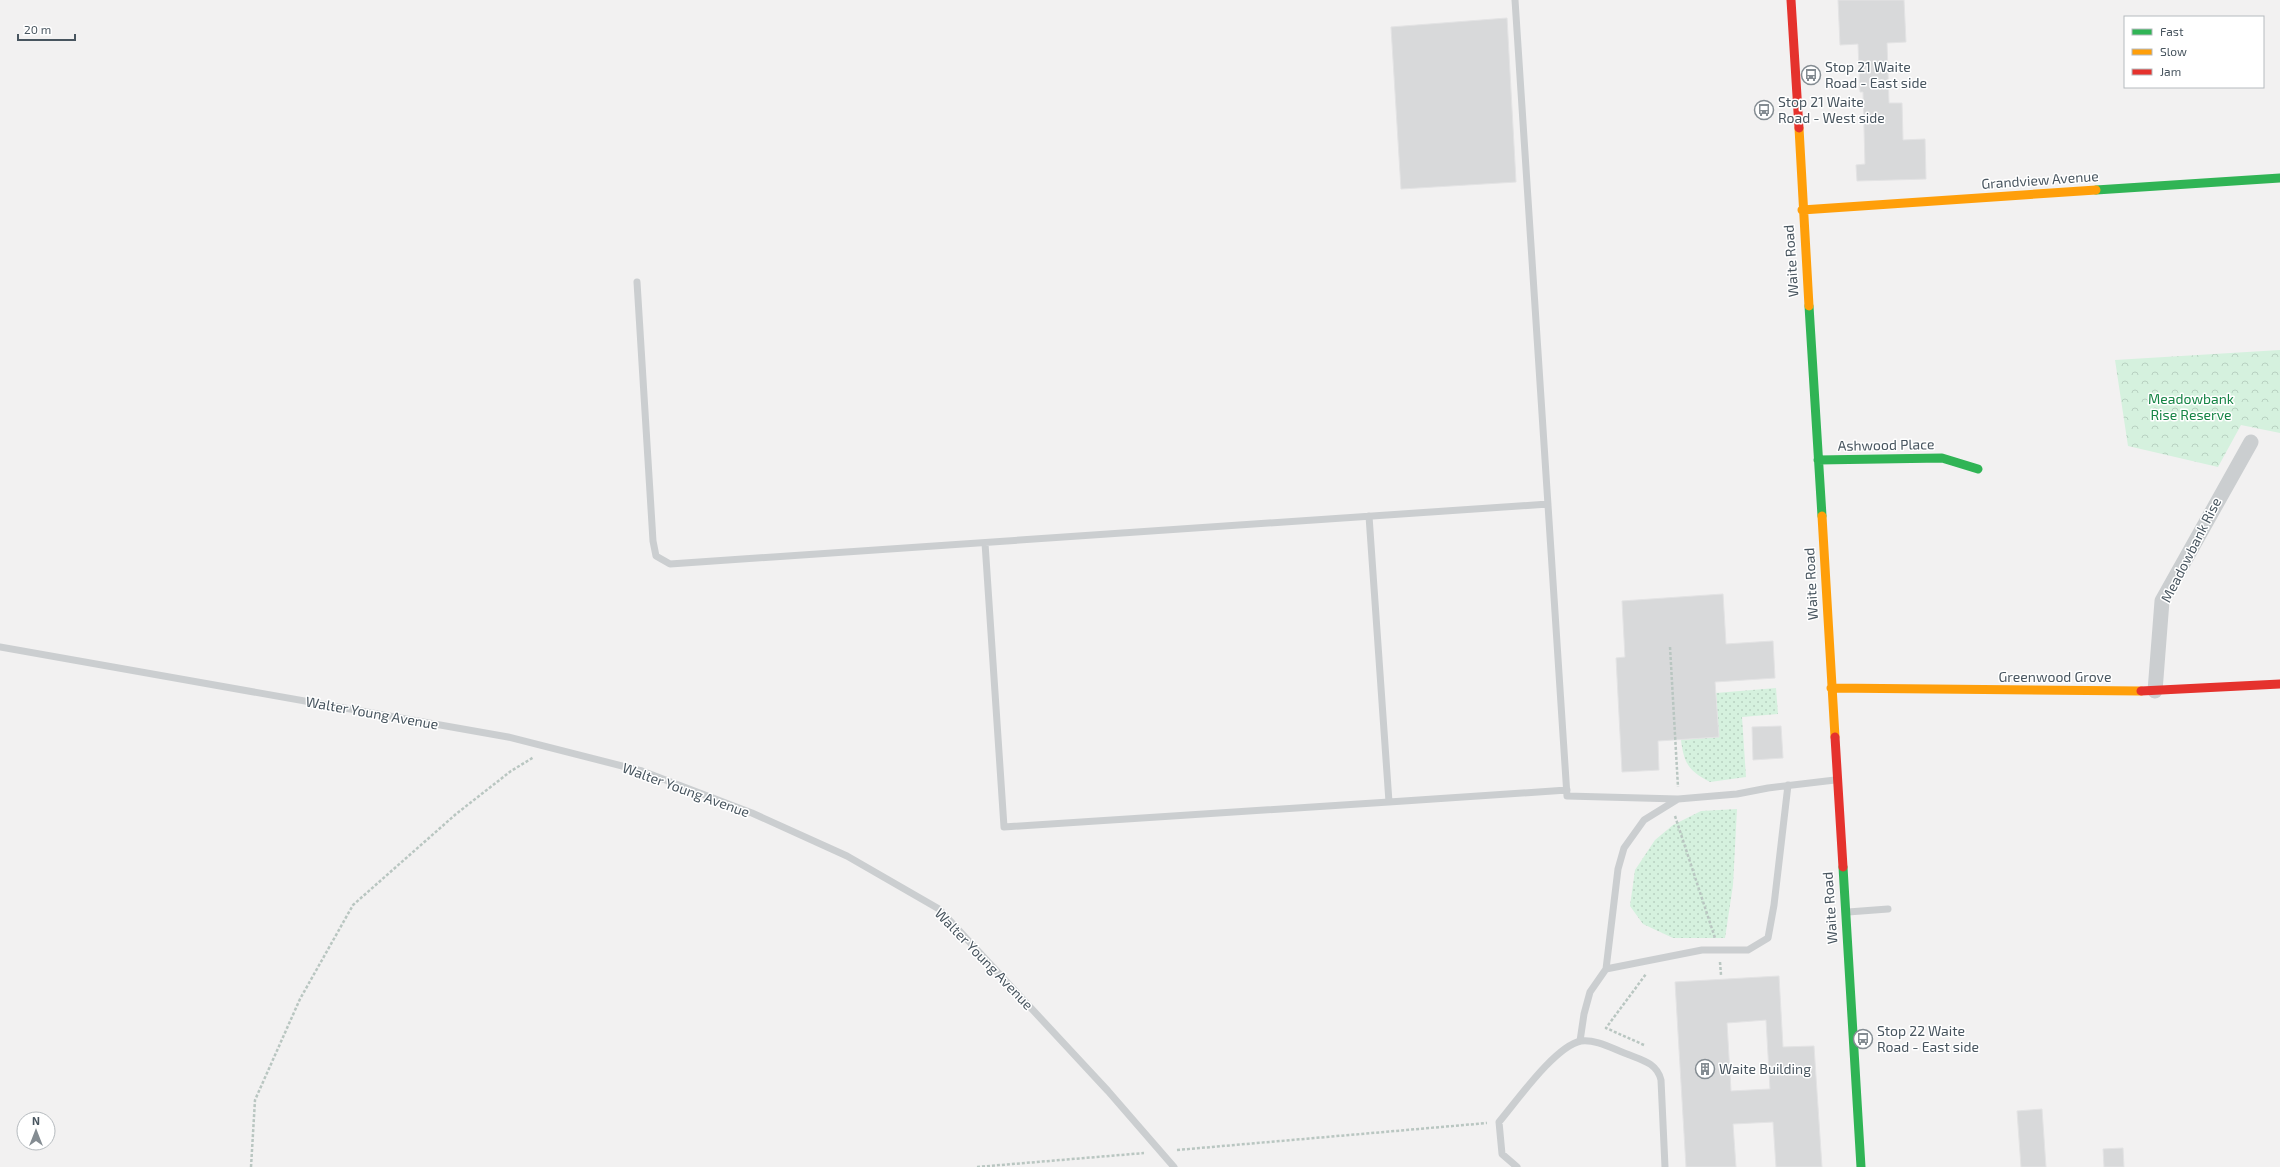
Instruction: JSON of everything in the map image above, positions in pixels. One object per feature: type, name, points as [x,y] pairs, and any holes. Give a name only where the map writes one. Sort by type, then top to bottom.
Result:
[{"type":"street","name":"Waite Road","points":[[1791,0],[1836,780],[1861,1167]]},
{"type":"street","name":"Grandview Avenue","points":[[1802,210],[2280,178]]},
{"type":"street","name":"Meadowbank Rise","points":[[2155,691],[2162,602],[2251,442]]},
{"type":"street","name":"Ashwood Place","points":[[1818,460],[1942,458],[1978,469]]},
{"type":"street","name":"Greenwood Grove","points":[[1831,688],[2155,691],[2280,684]]},
{"type":"lane","points":[[1515,0],[1567,796],[1678,799],[1737,794],[1788,785],[1836,780]]},
{"type":"lane","points":[[637,282],[653,541],[656,556],[670,564],[1548,504]]},
{"type":"lane","points":[[1369,516],[1389,802]]},
{"type":"lane","points":[[985,542],[1004,827],[1567,790]]},
{"type":"lane","name":"Walter Young Avenue","points":[[0,647],[484,733],[642,771],[752,813],[847,856],[939,909],[1108,1091],[1174,1167]]},
{"type":"lane","points":[[1606,969],[1702,950],[1748,950],[1768,938],[1774,905],[1788,785]]},
{"type":"lane","points":[[1580,1042],[1584,1014],[1590,992],[1606,969],[1618,869],[1624,848],[1644,820],[1678,799]]},
{"type":"lane","points":[[1845,912],[1888,909]]},
{"type":"lane","points":[[1517,1167],[1502,1154],[1499,1122],[1551,1060],[1580,1042],[1600,1043],[1653,1064],[1659,1072],[1661,1080],[1665,1167]]},
{"type":"path","points":[[1670,647],[1678,799]]},
{"type":"path","points":[[251,1167],[255,1100],[300,999],[353,905],[456,814],[511,771],[549,748]]},
{"type":"path","points":[[1671,804],[1720,950],[1721,975]]},
{"type":"path","points":[[1649,1049],[1639,1041],[1606,1028],[1650,968]]},
{"type":"path","points":[[977,1167],[1499,1122]]},
{"type":"green space","name":"Meadowbank Rise Reserve","points":[[2280,350],[2280,433],[2241,425],[2218,467],[2128,446],[2115,360]]},
{"type":"green space","points":[[1776,688],[1778,714],[1742,717],[1746,777],[1710,782],[1692,770],[1686,761],[1681,740],[1718,737],[1716,693]]},
{"type":"green space","points":[[1737,809],[1733,885],[1725,938],[1673,938],[1643,924],[1630,906],[1635,870],[1655,840],[1673,825],[1701,811]]},
{"type":"building","points":[[1838,0],[1904,0],[1906,42],[1887,43],[1889,103],[1902,103],[1903,140],[1925,139],[1926,179],[1857,181],[1856,165],[1865,164],[1863,92],[1860,92],[1858,44],[1840,45]]},
{"type":"building","points":[[1507,18],[1516,182],[1401,189],[1391,27]]},
{"type":"building","points":[[1723,594],[1726,644],[1773,641],[1775,678],[1715,682],[1719,737],[1658,741],[1659,770],[1622,772],[1616,658],[1625,657],[1622,601]]},
{"type":"building","points":[[1781,726],[1783,758],[1753,760],[1752,727]]},
{"type":"building","name":"Waite Building","points":[[1779,976],[1783,1047],[1814,1046],[1822,1167],[1776,1167],[1773,1122],[1733,1124],[1736,1167],[1686,1167],[1675,982]],"holes":[[[1766,1020],[1770,1089],[1731,1091],[1727,1023]]]},
{"type":"building","points":[[2042,1109],[2046,1167],[2021,1167],[2017,1111]]},
{"type":"building","points":[[2123,1148],[2124,1167],[2104,1167],[2103,1149]]},
{"type":"traffic: fast","points":[[2096,190],[2280,178]]},
{"type":"traffic: fast","points":[[1809,306],[1822,516]]},
{"type":"traffic: fast","points":[[1818,460],[1942,458],[1978,469]]},
{"type":"traffic: fast","points":[[1843,867],[1861,1167]]},
{"type":"traffic: slow","points":[[1799,128],[1809,306]]},
{"type":"traffic: slow","points":[[1802,210],[2096,190]]},
{"type":"traffic: slow","points":[[1822,516],[1835,737]]},
{"type":"traffic: slow","points":[[1831,688],[2141,691]]},
{"type":"traffic: jam","points":[[1791,0],[1799,128]]},
{"type":"traffic: jam","points":[[2141,691],[2280,684]]},
{"type":"traffic: jam","points":[[1835,737],[1843,867]]},
{"type":"place","name":"Stop 21 Waite Road - East side","points":[[1811,75]]},
{"type":"place","name":"Stop 21 Waite Road - West side","points":[[1764,110]]},
{"type":"place","name":"Stop 22 Waite Road - East side","points":[[1863,1039]]},
{"type":"place","name":"Waite Building","points":[[1705,1069]]}]
